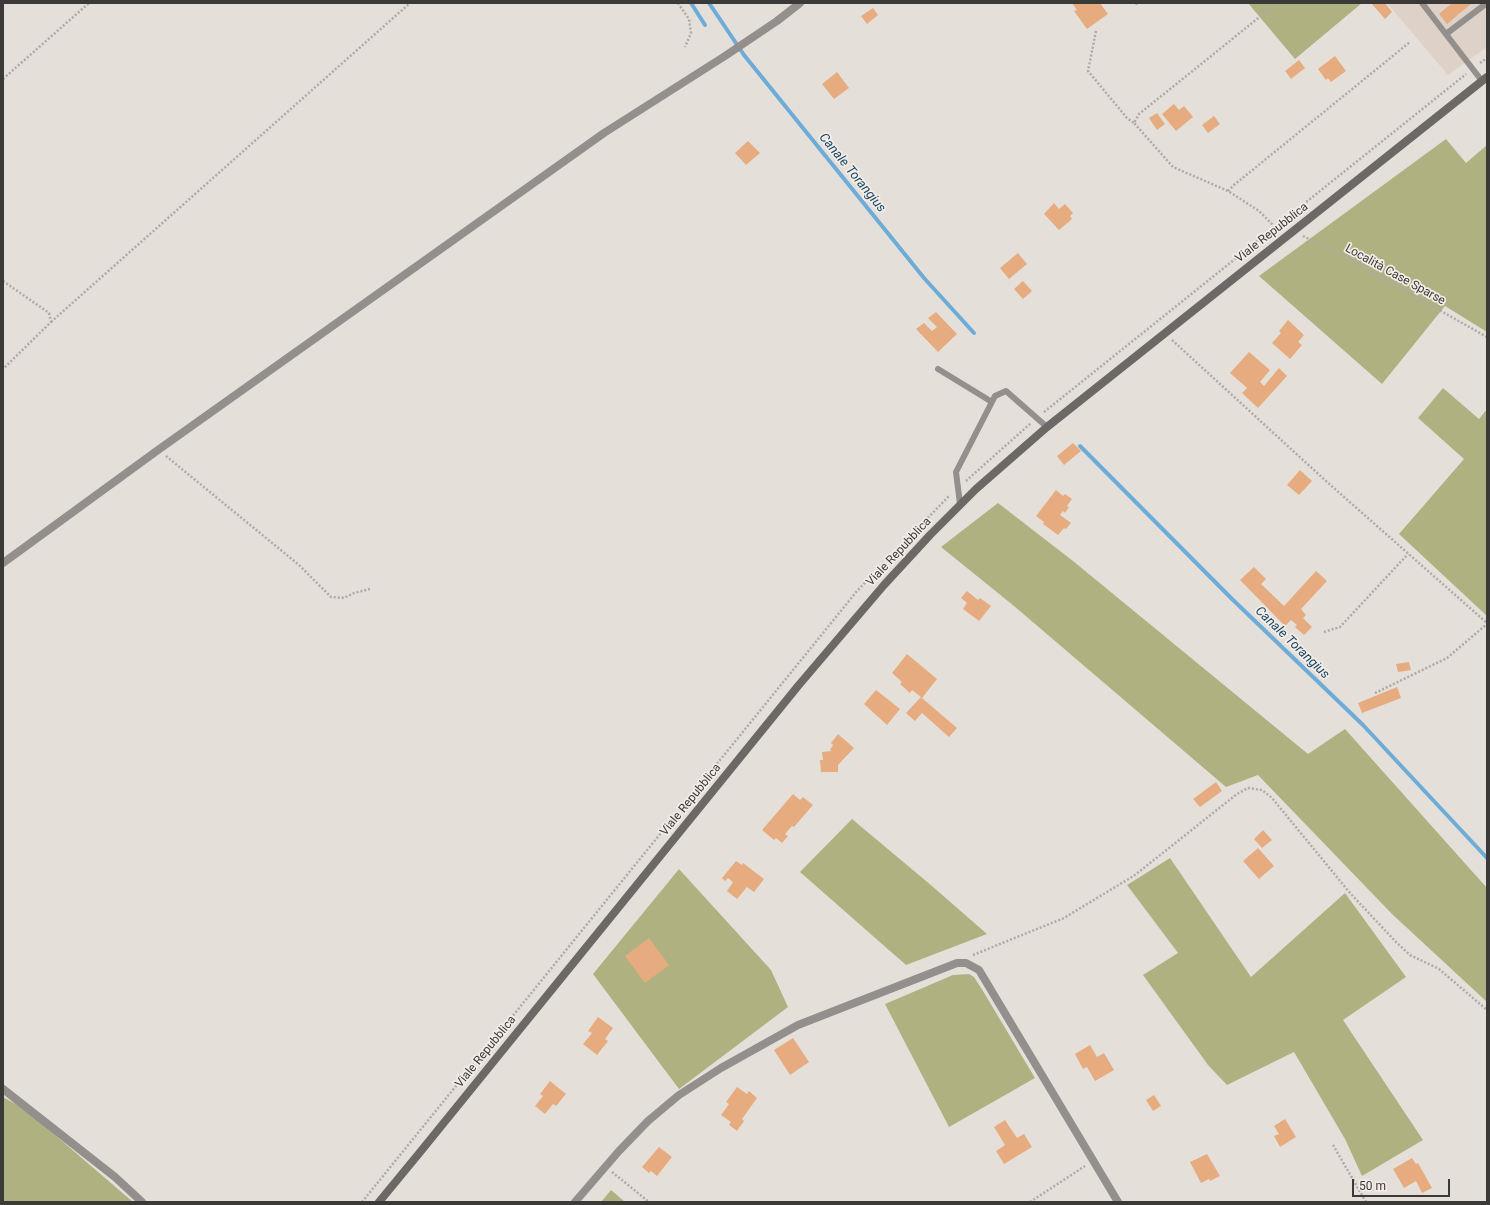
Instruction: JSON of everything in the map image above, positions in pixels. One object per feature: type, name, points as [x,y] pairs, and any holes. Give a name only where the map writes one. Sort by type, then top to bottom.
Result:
[{"type":"street","points":[[3,563],[158,450],[604,133],[746,42],[800,3]]},
{"type":"street","name":"Viale Repubblica","points":[[378,1202],[426,1145],[798,686],[884,585],[960,504],[1044,429],[1071,407],[1485,79]]},
{"type":"street","points":[[575,1202],[648,1121],[679,1095],[721,1068],[798,1025],[957,963],[966,963],[979,970],[987,982],[1118,1202]]},
{"type":"street","points":[[3,1089],[115,1177],[142,1202]]},
{"type":"lane","points":[[1422,3],[1473,69],[1485,79]]},
{"type":"lane","points":[[1446,34],[1487,3]]},
{"type":"lane","points":[[938,369],[992,402]]},
{"type":"lane","points":[[960,504],[956,472],[995,396],[1006,391],[1037,418],[1044,429]]},
{"type":"path","points":[[3,79],[89,3]]},
{"type":"path","points":[[3,369],[51,322],[410,3]]},
{"type":"path","points":[[678,3],[689,19],[691,33],[685,47]]},
{"type":"path","points":[[1134,123],[1139,114],[1278,3]]},
{"type":"path","points":[[1096,31],[1088,71],[1127,118],[1134,123],[1173,167],[1228,191],[1259,211],[1284,238]]},
{"type":"path","points":[[1228,191],[1410,42]]},
{"type":"path","points":[[362,1202],[857,591],[958,488],[1037,418],[1487,58]]},
{"type":"path","name":"Località Case Sparse","points":[[1294,230],[1487,337]]},
{"type":"path","points":[[3,281],[49,313],[51,322]]},
{"type":"path","points":[[1165,333],[1327,482],[1487,623],[1447,658],[1375,693]]},
{"type":"path","points":[[158,450],[197,480],[299,565],[331,597],[344,598],[354,593],[370,589]]},
{"type":"path","points":[[1324,632],[1340,627],[1408,554]]},
{"type":"path","points":[[966,963],[974,953],[1064,918],[1135,875],[1236,794],[1248,788],[1262,790],[1272,798],[1350,893],[1396,942],[1410,955],[1439,969],[1487,1010]]},
{"type":"path","points":[[1333,1145],[1366,1202]]},
{"type":"path","points":[[1030,1202],[1094,1160]]},
{"type":"path","points":[[606,1167],[650,1202]]},
{"type":"shaded area","points":[[1387,3],[1487,3],[1487,47],[1448,75]]},
{"type":"green space","points":[[1248,3],[1362,3],[1295,59]]},
{"type":"green space","points":[[1446,139],[1466,163],[1487,145],[1487,332],[1445,306],[1382,384],[1259,276]]},
{"type":"green space","points":[[1443,388],[1479,419],[1487,409],[1487,616],[1399,534],[1464,459],[1418,418]]},
{"type":"green space","points":[[998,503],[1073,561],[1308,754],[1345,729],[1487,888],[1487,1002],[1392,914],[1258,775],[1226,787],[1014,606],[941,547]]},
{"type":"green space","points":[[852,819],[987,934],[906,965],[800,872]]},
{"type":"green space","points":[[1170,858],[1251,977],[1345,893],[1406,977],[1343,1020],[1423,1140],[1362,1176],[1345,1139],[1294,1052],[1227,1085],[1208,1065],[1143,975],[1178,953],[1127,885]]},
{"type":"green space","points":[[679,869],[771,970],[788,1007],[679,1089],[593,974]]},
{"type":"green space","points":[[969,974],[974,977],[983,991],[1035,1078],[949,1127],[885,1004],[953,975]]},
{"type":"green space","points":[[3,1097],[26,1110],[133,1202],[3,1202]]},
{"type":"green space","points":[[611,1190],[625,1202],[601,1202]]},
{"type":"building","points":[[1072,3],[1100,3],[1108,14],[1087,29],[1074,11],[1077,10]]},
{"type":"building","points":[[1371,3],[1385,3],[1392,12],[1385,19]]},
{"type":"building","points":[[1452,3],[1472,3],[1447,24],[1439,14]]},
{"type":"building","points":[[873,8],[878,15],[867,24],[861,16]]},
{"type":"building","points":[[1335,56],[1346,71],[1331,82],[1328,78],[1326,80],[1318,69]]},
{"type":"building","points":[[1299,60],[1305,68],[1291,79],[1285,71]]},
{"type":"building","points":[[837,72],[849,88],[834,99],[822,84]]},
{"type":"building","points":[[1174,104],[1179,110],[1184,106],[1193,117],[1176,131],[1162,114]]},
{"type":"building","points":[[1157,113],[1165,124],[1157,130],[1149,118]]},
{"type":"building","points":[[1214,116],[1220,124],[1208,133],[1202,125]]},
{"type":"building","points":[[748,141],[760,153],[746,165],[735,153]]},
{"type":"building","points":[[1054,203],[1059,209],[1065,204],[1073,213],[1070,216],[1072,219],[1059,230],[1044,214]]},
{"type":"building","points":[[1018,253],[1027,264],[1009,279],[1000,268]]},
{"type":"building","points":[[1023,281],[1032,291],[1023,299],[1014,289]]},
{"type":"building","points":[[936,312],[957,334],[938,352],[916,329],[924,323],[932,331],[937,327],[928,318]]},
{"type":"building","points":[[1288,320],[1304,335],[1298,342],[1302,345],[1290,359],[1272,343],[1281,333],[1279,331]]},
{"type":"building","points":[[1249,352],[1270,370],[1260,382],[1264,386],[1279,368],[1287,376],[1258,408],[1242,393],[1247,388],[1230,373]]},
{"type":"building","points":[[1073,443],[1081,451],[1064,465],[1057,456]]},
{"type":"building","points":[[1300,470],[1312,481],[1299,495],[1287,485]]},
{"type":"building","points":[[1056,490],[1063,496],[1065,494],[1072,499],[1067,506],[1069,507],[1065,513],[1063,511],[1060,515],[1071,523],[1058,535],[1043,524],[1044,522],[1036,516]]},
{"type":"building","points":[[1254,567],[1266,579],[1261,584],[1284,606],[1316,571],[1327,581],[1301,609],[1306,615],[1303,618],[1312,627],[1304,635],[1295,627],[1297,625],[1291,620],[1285,626],[1240,580]]},
{"type":"building","points":[[967,591],[978,600],[980,598],[991,606],[979,621],[963,609],[967,603],[961,598]]},
{"type":"building","points":[[907,654],[937,679],[922,698],[957,728],[949,737],[922,713],[915,721],[906,713],[921,697],[912,690],[910,693],[900,684],[902,682],[892,673]]},
{"type":"building","points":[[1409,662],[1411,670],[1398,672],[1396,664]]},
{"type":"building","points":[[1397,687],[1401,698],[1362,713],[1358,703]]},
{"type":"building","points":[[876,690],[900,709],[887,725],[864,704]]},
{"type":"building","points":[[838,734],[854,748],[838,765],[838,772],[821,772],[820,760],[823,760],[822,752],[832,751],[830,750],[833,745],[831,743]]},
{"type":"building","points":[[1216,782],[1222,791],[1200,807],[1193,799]]},
{"type":"building","points":[[793,794],[800,800],[803,797],[813,805],[794,827],[792,826],[785,834],[788,836],[782,843],[776,838],[774,840],[762,830]]},
{"type":"building","points":[[1263,830],[1272,840],[1262,848],[1254,839]]},
{"type":"building","points":[[1258,848],[1274,866],[1259,879],[1243,861]]},
{"type":"building","points":[[736,861],[742,865],[743,863],[764,879],[754,892],[747,887],[737,899],[727,891],[733,882],[728,878],[725,881],[722,878]]},
{"type":"building","points":[[649,938],[669,965],[645,983],[625,956]]},
{"type":"building","points":[[598,1017],[613,1028],[605,1039],[608,1041],[597,1055],[583,1044],[592,1033],[588,1031]]},
{"type":"building","points":[[793,1038],[809,1062],[790,1075],[774,1050]]},
{"type":"building","points":[[1090,1045],[1097,1057],[1104,1053],[1114,1070],[1095,1081],[1087,1067],[1083,1069],[1075,1054]]},
{"type":"building","points":[[550,1081],[566,1094],[556,1106],[553,1104],[545,1114],[535,1106],[543,1096],[540,1094]]},
{"type":"building","points":[[737,1087],[747,1094],[749,1091],[757,1098],[742,1119],[744,1121],[737,1131],[729,1125],[731,1122],[721,1115],[729,1104],[726,1102]]},
{"type":"building","points":[[1154,1095],[1161,1106],[1153,1111],[1146,1100]]},
{"type":"building","points":[[1285,1119],[1296,1137],[1280,1147],[1274,1136],[1279,1134],[1274,1126]]},
{"type":"building","points":[[1005,1120],[1017,1138],[1024,1134],[1032,1147],[1004,1164],[996,1151],[1005,1145],[994,1127]]},
{"type":"building","points":[[659,1147],[672,1157],[657,1176],[651,1171],[649,1173],[642,1167]]},
{"type":"building","points":[[1207,1154],[1220,1176],[1210,1181],[1209,1179],[1201,1183],[1190,1162]]},
{"type":"building","points":[[1412,1158],[1416,1164],[1418,1163],[1432,1188],[1422,1193],[1416,1181],[1404,1188],[1393,1169]]},
{"type":"waterway","points":[[691,3],[705,25]]},
{"type":"waterway","name":"Canale Torangius","points":[[709,3],[744,55],[924,278],[974,333]]},
{"type":"waterway","name":"Canale Torangius","points":[[1080,446],[1232,599],[1363,725],[1487,858]]}]
